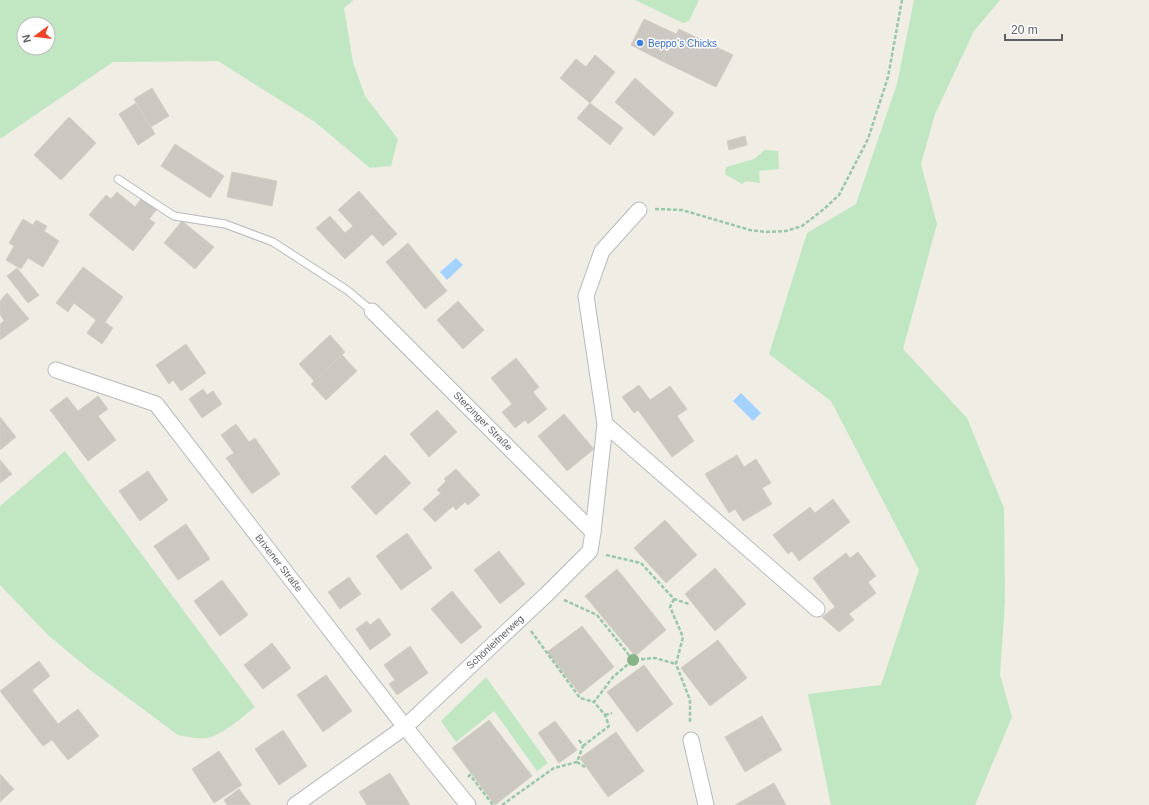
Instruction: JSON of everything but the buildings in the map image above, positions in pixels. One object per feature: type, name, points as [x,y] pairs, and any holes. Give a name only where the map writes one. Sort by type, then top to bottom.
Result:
[{"type":"street","points":[[590,551],[605,424],[586,296],[602,251],[639,210]]},
{"type":"street","name":"Sterzinger Straße","points":[[372,311],[593,532]]},
{"type":"street","name":"Brixener Straße","points":[[56,370],[156,404],[405,727],[468,805]]},
{"type":"street","points":[[605,424],[817,609]]},
{"type":"street","name":"Schönleitnerweg","points":[[295,805],[405,727],[548,593],[590,551]]},
{"type":"street","points":[[691,740],[706,805]]},
{"type":"lane","points":[[118,178],[174,216],[225,224],[273,242],[347,290],[372,311]]},
{"type":"path","points":[[639,210],[682,210],[750,230],[766,232],[786,231],[802,226],[824,209],[839,195],[868,139],[888,77],[902,0]]},
{"type":"path","points":[[590,551],[641,563],[674,599],[690,604]]},
{"type":"path","points":[[548,593],[597,615],[633,660]]},
{"type":"path","points":[[674,599],[670,607],[683,637],[676,664],[690,700],[691,740]]},
{"type":"path","points":[[521,618],[580,698],[594,702],[604,715],[609,726],[583,746],[577,762]]},
{"type":"path","points":[[594,702],[613,677],[633,660],[655,658],[676,664]]},
{"type":"path","points":[[604,715],[612,713]]},
{"type":"path","points":[[579,740],[583,746]]},
{"type":"path","points":[[502,805],[554,768],[577,762],[585,767]]},
{"type":"path","points":[[470,775],[494,805]]},
{"type":"green space","points":[[0,0],[354,0],[344,8],[353,62],[365,96],[398,139],[391,166],[370,168],[315,122],[218,61],[113,62],[0,139]]},
{"type":"green space","points":[[635,0],[699,0],[689,21],[683,23]]},
{"type":"green space","points":[[914,0],[1000,0],[974,31],[935,114],[921,164],[937,224],[903,349],[967,418],[1004,508],[1005,602],[1000,675],[1012,717],[975,805],[831,805],[808,694],[881,685],[919,570],[831,401],[769,354],[807,233],[856,204],[897,84]]},
{"type":"green space","points":[[765,150],[778,151],[779,169],[759,171],[760,183],[746,181],[742,184],[725,174],[726,167],[754,159]]},
{"type":"green space","points":[[65,451],[255,707],[219,733],[207,738],[192,738],[178,735],[89,669],[49,636],[0,585],[0,506]]},
{"type":"green space","points":[[486,677],[548,763],[537,771],[494,711],[456,742],[441,721]]},
{"type":"water","points":[[456,258],[463,265],[447,280],[440,272]]},
{"type":"water","points":[[741,393],[761,413],[753,421],[733,401]]},
{"type":"place","name":"Beppo‘s Chicks","points":[[640,43]]}]
